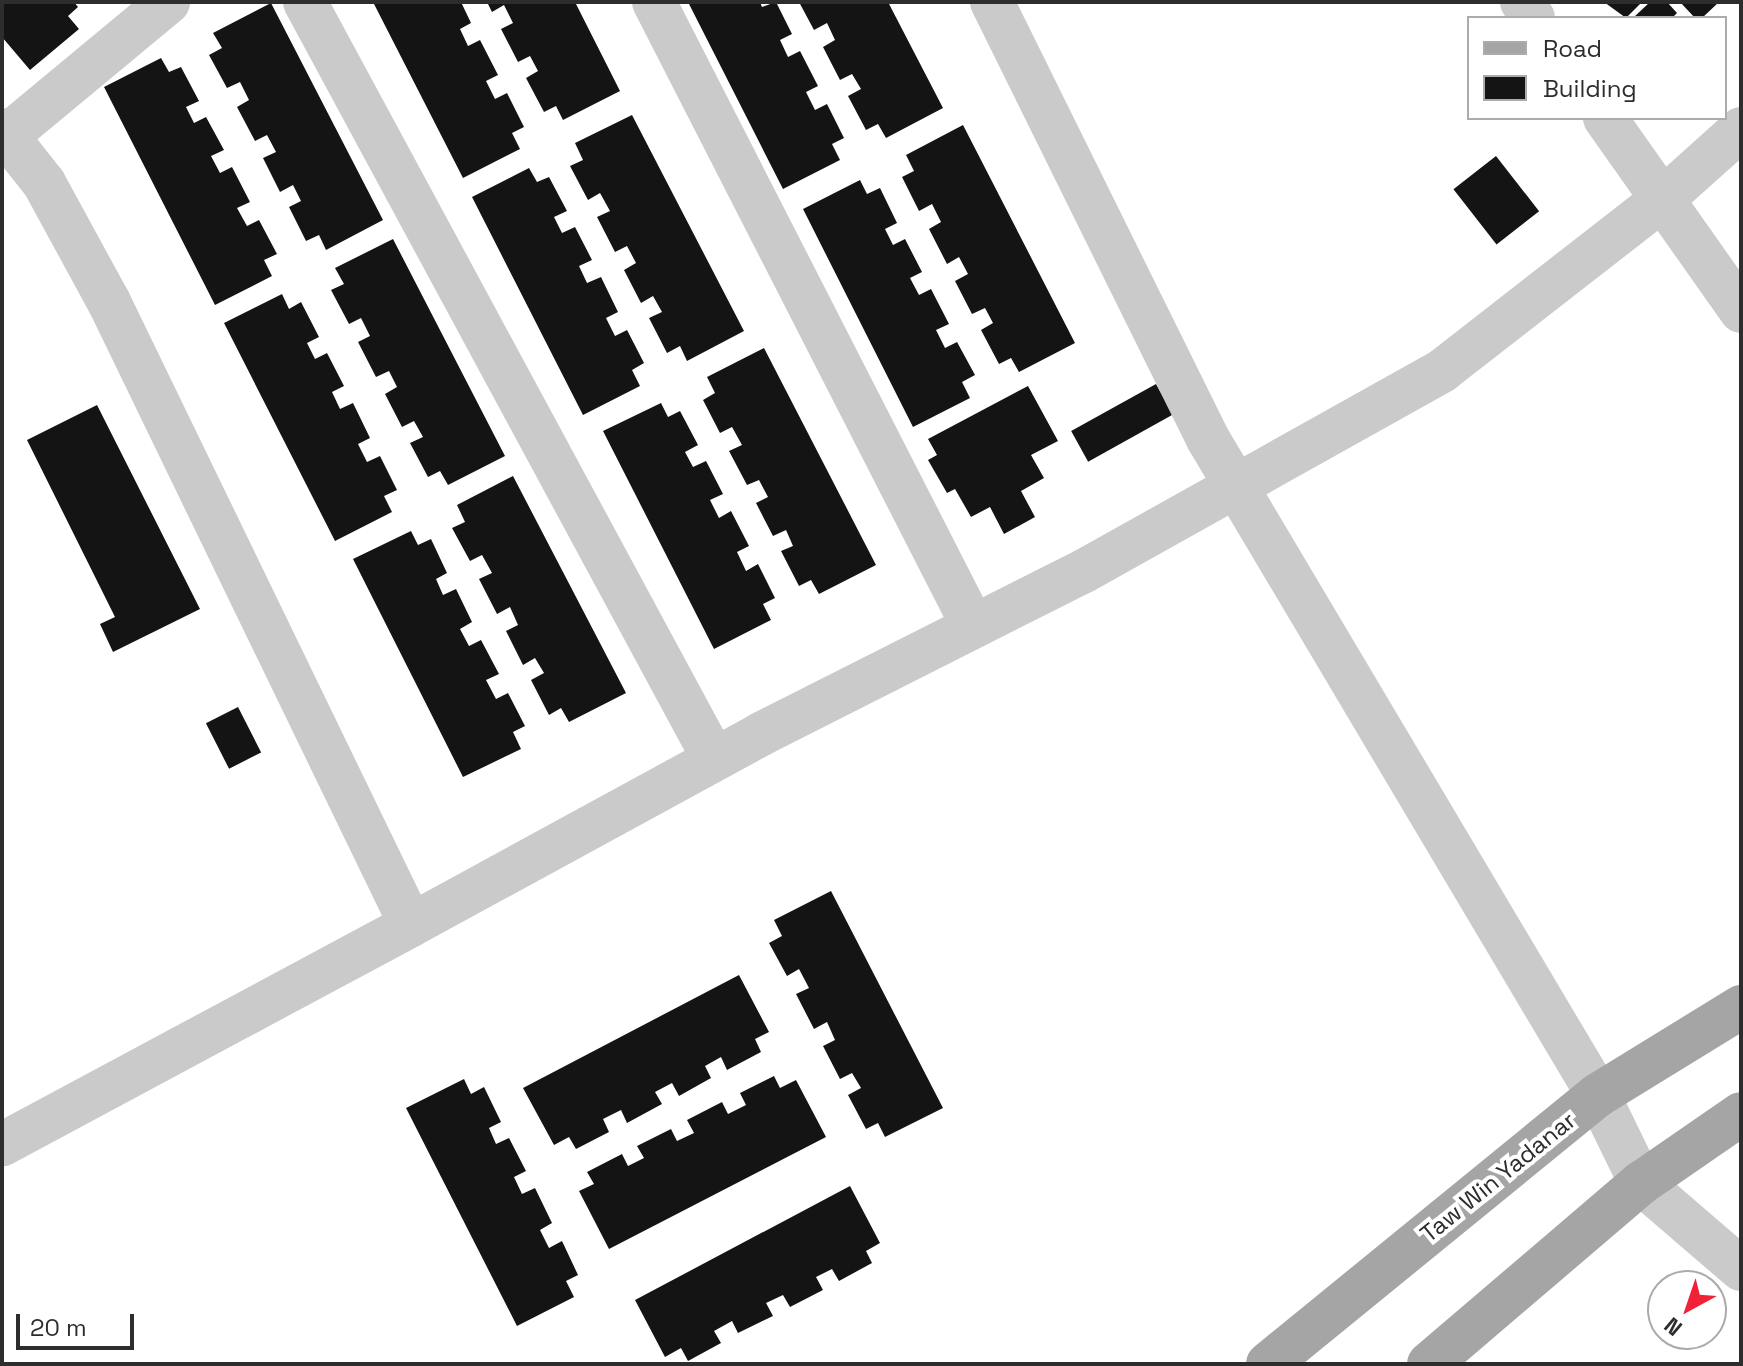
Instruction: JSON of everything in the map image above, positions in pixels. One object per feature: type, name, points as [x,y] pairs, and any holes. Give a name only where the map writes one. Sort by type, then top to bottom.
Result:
[{"type":"main road","name":"Taw Win Yadanar","points":[[1268,1364],[1598,1095],[1741,1007]]},
{"type":"main road","points":[[1429,1364],[1641,1183],[1741,1114]]},
{"type":"street","points":[[168,2],[4,135],[44,183],[109,302],[411,925]]},
{"type":"street","points":[[305,2],[714,759]]},
{"type":"street","points":[[654,2],[973,626]]},
{"type":"street","points":[[992,2],[1237,488],[1598,1095],[1641,1183],[1741,1269]]},
{"type":"street","points":[[1606,120],[1741,311]]},
{"type":"street","points":[[2,1144],[714,759],[1237,488],[1443,370],[1663,199],[1741,129]]},
{"type":"building","points":[[2,2],[74,2],[78,7],[68,16],[79,29],[30,70],[2,37]]},
{"type":"building","points":[[373,2],[461,2],[471,23],[460,29],[468,46],[480,40],[498,75],[486,81],[495,99],[507,93],[524,127],[512,133],[520,149],[463,178]]},
{"type":"building","points":[[487,2],[575,2],[620,91],[563,120],[556,106],[544,112],[526,78],[538,71],[530,56],[518,62],[501,29],[513,23],[504,5],[492,12]]},
{"type":"building","points":[[688,2],[760,2],[762,7],[776,2],[792,34],[780,40],[788,57],[800,51],[818,86],[806,92],[815,110],[827,104],[844,138],[832,144],[840,160],[783,189]]},
{"type":"building","points":[[799,2],[888,2],[943,108],[886,138],[878,124],[866,130],[848,96],[861,89],[852,74],[840,80],[823,47],[835,40],[827,23],[814,30]]},
{"type":"building","points":[[1604,2],[1642,2],[1628,16]]},
{"type":"building","points":[[1650,2],[1667,2],[1677,13],[1674,16],[1635,16]]},
{"type":"building","points":[[1680,2],[1719,2],[1704,16],[1693,16]]},
{"type":"building","points":[[271,3],[383,220],[326,250],[319,235],[306,241],[289,207],[301,201],[293,185],[280,192],[263,158],[276,152],[267,135],[255,141],[237,107],[249,100],[240,82],[227,88],[209,55],[222,48],[213,33]]},
{"type":"building","points":[[161,58],[169,72],[181,67],[199,101],[186,107],[194,123],[206,117],[224,150],[211,156],[220,173],[232,167],[250,202],[237,208],[247,226],[259,220],[277,254],[264,260],[272,276],[215,305],[104,87]]},
{"type":"building","points":[[632,115],[744,331],[687,361],[680,346],[667,353],[649,318],[662,312],[653,296],[641,303],[624,270],[636,263],[627,246],[615,252],[597,217],[610,211],[600,193],[588,200],[570,166],[583,160],[575,143]]},
{"type":"building","points":[[963,125],[1075,343],[1019,372],[1011,358],[999,364],[981,330],[993,323],[985,308],[972,314],[955,281],[968,274],[959,257],[947,264],[929,229],[941,222],[932,204],[919,211],[902,177],[914,171],[906,155]]},
{"type":"building","points":[[1496,156],[1539,211],[1497,244],[1453,189]]},
{"type":"building","points":[[529,168],[537,182],[549,177],[567,211],[554,217],[562,233],[575,227],[592,260],[579,266],[587,283],[601,277],[618,312],[606,318],[615,336],[627,330],[644,363],[632,370],[640,386],[583,415],[472,197]]},
{"type":"building","points":[[860,180],[867,194],[880,188],[897,223],[885,229],[893,245],[905,239],[922,272],[910,278],[919,295],[931,289],[949,324],[936,330],[945,348],[957,342],[975,375],[962,382],[970,398],[913,427],[803,209]]},
{"type":"building","points":[[393,239],[505,456],[448,485],[440,471],[428,477],[410,443],[423,437],[414,421],[402,427],[385,394],[397,387],[389,371],[376,377],[358,342],[370,336],[361,318],[349,324],[331,290],[344,284],[335,268]]},
{"type":"building","points":[[282,294],[289,309],[301,302],[319,337],[307,343],[315,359],[327,353],[344,386],[332,392],[340,409],[353,403],[370,438],[358,444],[367,462],[380,456],[397,490],[384,496],[392,512],[335,541],[224,323]]},
{"type":"building","points":[[764,348],[876,565],[819,594],[811,580],[799,586],[781,551],[793,546],[786,530],[773,536],[756,503],[768,497],[759,480],[747,485],[729,451],[742,445],[732,427],[720,433],[703,400],[715,393],[707,377]]},
{"type":"building","points":[[1156,384],[1173,415],[1088,462],[1071,431]]},
{"type":"building","points":[[1028,386],[1058,441],[1031,455],[1044,478],[1021,491],[1035,517],[1004,534],[990,507],[971,517],[955,489],[947,493],[928,460],[937,455],[928,439]]},
{"type":"building","points":[[661,403],[668,417],[680,411],[698,445],[685,452],[693,467],[706,461],[723,494],[710,500],[719,518],[731,511],[749,546],[737,552],[746,571],[758,564],[775,598],[763,604],[771,620],[714,649],[603,431]]},
{"type":"building","points":[[97,405],[200,609],[113,652],[100,624],[115,617],[27,440]]},
{"type":"building","points":[[513,476],[626,693],[569,722],[561,708],[549,715],[531,680],[544,673],[535,658],[523,665],[506,631],[518,625],[510,607],[497,614],[479,579],[492,573],[482,555],[470,561],[452,528],[465,522],[457,505]]},
{"type":"building","points":[[411,531],[418,545],[431,539],[447,573],[436,579],[443,595],[456,589],[472,622],[460,629],[469,646],[481,640],[499,674],[486,680],[496,699],[508,693],[525,726],[513,732],[521,749],[463,777],[353,559]]},
{"type":"building","points":[[238,707],[261,752],[229,769],[206,723]]},
{"type":"building","points":[[831,891],[943,1108],[885,1137],[878,1123],[866,1129],[848,1095],[861,1088],[852,1073],[840,1079],[823,1046],[835,1040],[827,1022],[814,1029],[796,994],[809,988],[799,969],[787,976],[769,943],[782,936],[774,920]]},
{"type":"building","points":[[739,975],[769,1032],[755,1039],[761,1052],[727,1070],[721,1057],[705,1066],[711,1078],[679,1096],[672,1083],[655,1092],[662,1104],[627,1123],[621,1110],[603,1119],[609,1132],[576,1149],[569,1137],[554,1145],[523,1088]]},
{"type":"building","points":[[774,1076],[780,1088],[796,1080],[826,1137],[609,1249],[579,1191],[594,1184],[587,1172],[622,1154],[628,1166],[644,1158],[637,1146],[671,1129],[677,1141],[694,1133],[687,1120],[722,1102],[728,1114],[746,1105],[740,1093]]},
{"type":"building","points":[[464,1079],[471,1094],[484,1087],[501,1122],[489,1128],[496,1144],[509,1138],[526,1171],[514,1177],[522,1194],[535,1188],[552,1223],[540,1230],[549,1248],[562,1241],[578,1275],[566,1281],[574,1297],[517,1326],[406,1108]]},
{"type":"building","points":[[850,1186],[880,1243],[866,1251],[872,1263],[839,1281],[832,1269],[816,1277],[823,1290],[790,1307],[783,1295],[766,1303],[773,1316],[738,1333],[732,1321],[714,1331],[721,1343],[688,1361],[681,1348],[665,1357],[635,1300]]}]
